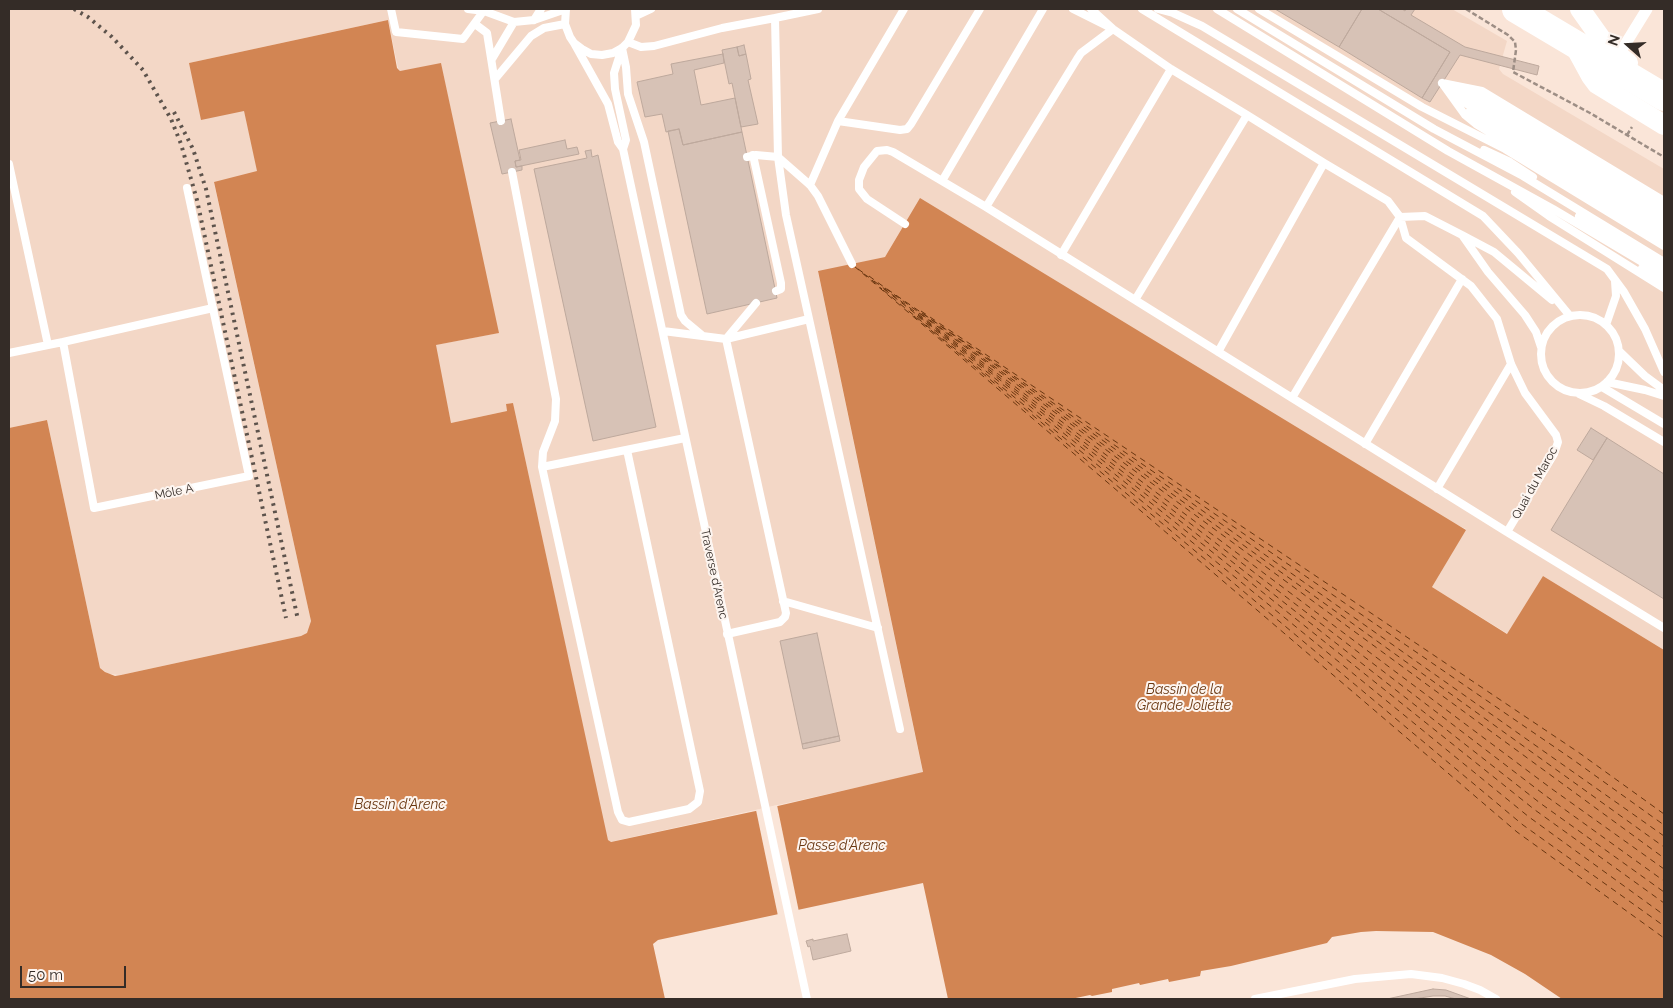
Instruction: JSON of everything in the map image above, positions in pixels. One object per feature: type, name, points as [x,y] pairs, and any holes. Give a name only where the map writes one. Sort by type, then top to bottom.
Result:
[{"type":"highway","points":[[1516,9],[1664,97]]},
{"type":"street","points":[[1530,9],[1563,28],[1570,36],[1597,84],[1664,124]]},
{"type":"street","points":[[1580,9],[1607,47],[1664,85]]},
{"type":"street","points":[[1618,56],[1647,9]]},
{"type":"lane","points":[[391,9],[396,32],[463,39],[485,10]]},
{"type":"lane","points":[[468,9],[485,10],[514,22],[534,20],[566,9],[565,24],[544,28],[531,36],[495,80]]},
{"type":"lane","points":[[534,20],[541,9]]},
{"type":"lane","points":[[635,12],[651,9]]},
{"type":"lane","points":[[574,42],[582,50],[597,54],[613,53],[625,45],[654,46],[722,28],[818,9]]},
{"type":"lane","points":[[810,185],[838,121],[904,9]]},
{"type":"lane","points":[[838,121],[900,130],[907,128],[980,9]]},
{"type":"lane","points":[[942,181],[1043,9]]},
{"type":"lane","points":[[1073,9],[1113,29]]},
{"type":"lane","points":[[1091,9],[1113,29]]},
{"type":"lane","points":[[1142,9],[1482,216],[1518,254],[1570,316]]},
{"type":"lane","points":[[1158,9],[1173,13],[1202,26],[1607,269],[1624,292],[1645,328],[1664,372]]},
{"type":"lane","points":[[1217,9],[1440,146],[1553,208],[1664,275]]},
{"type":"lane","points":[[1237,9],[1480,159],[1515,177],[1664,268]]},
{"type":"lane","points":[[1259,9],[1422,107],[1505,149],[1664,246]]},
{"type":"lane","name":"Traverse d'Arenc","points":[[635,12],[636,25],[625,45],[614,73],[615,89],[626,140],[624,149],[807,999]]},
{"type":"lane","points":[[775,18],[778,156],[786,214],[900,729]]},
{"type":"lane","points":[[492,59],[514,22]]},
{"type":"lane","points":[[475,24],[487,34],[501,121]]},
{"type":"lane","name":"Traverse d'Arenc","points":[[565,24],[570,37],[610,111],[618,142],[624,149]]},
{"type":"lane","points":[[986,208],[1081,53],[1113,29]]},
{"type":"lane","name":"Quai du Maroc","points":[[1113,29],[1171,69],[1388,200],[1400,217],[1406,238],[1471,286],[1497,319],[1511,364],[1525,393],[1556,435],[1558,442],[1554,454],[1507,532],[1664,628]]},
{"type":"lane","points":[[625,45],[628,94],[644,142],[681,315],[684,321],[703,336]]},
{"type":"lane","points":[[1061,255],[1171,69]]},
{"type":"lane","points":[[1442,83],[1482,91],[1664,201]]},
{"type":"lane","points":[[1442,83],[1482,98],[1664,210]]},
{"type":"lane","points":[[1442,83],[1664,218]]},
{"type":"lane","points":[[1442,83],[1467,104],[1664,225]]},
{"type":"lane","points":[[1442,83],[1469,113],[1664,232]]},
{"type":"lane","points":[[1442,83],[1465,116],[1476,124],[1664,238]]},
{"type":"lane","points":[[610,111],[623,128]]},
{"type":"lane","points":[[1134,300],[1247,115]]},
{"type":"lane","points":[[1434,129],[1510,162],[1664,256]]},
{"type":"lane","points":[[1434,129],[1523,176],[1664,262]]},
{"type":"lane","points":[[905,224],[867,199],[860,192],[858,184],[860,176],[874,152],[880,150],[893,152],[942,181],[1507,532]]},
{"type":"lane","points":[[776,291],[781,289],[781,284],[750,156],[778,156],[810,185],[818,196],[852,264]]},
{"type":"lane","points":[[1218,352],[1324,163]]},
{"type":"lane","points":[[9,164],[48,345]]},
{"type":"lane","points":[[512,172],[556,399],[554,421],[543,452],[542,467],[619,817],[624,822],[634,822],[689,809],[698,802],[700,791],[627,450]]},
{"type":"lane","points":[[1487,172],[1664,282]]},
{"type":"lane","points":[[1487,172],[1549,216],[1664,288]]},
{"type":"lane","name":"Môle A","points":[[63,342],[94,508],[249,476],[187,188]]},
{"type":"lane","points":[[1292,398],[1400,217],[1425,216],[1494,252],[1570,316]]},
{"type":"lane","points":[[1462,235],[1488,272],[1525,315],[1536,332],[1542,347]]},
{"type":"lane","points":[[1365,444],[1462,279]]},
{"type":"lane","points":[[1606,325],[1616,296],[1616,281]]},
{"type":"lane","points":[[726,339],[756,303]]},
{"type":"lane","points":[[9,353],[213,308]]},
{"type":"lane","points":[[1578,393],[1591,392],[1604,384],[1616,368],[1619,351],[1615,337],[1606,325],[1596,318],[1583,315],[1570,316],[1560,320],[1545,336],[1541,358],[1549,379],[1568,391],[1578,393],[1604,406],[1664,442]]},
{"type":"lane","points":[[663,331],[726,339],[809,319]]},
{"type":"lane","points":[[726,339],[786,613],[780,622],[727,634]]},
{"type":"lane","points":[[1619,351],[1645,376],[1664,390]]},
{"type":"lane","points":[[1437,489],[1511,364]]},
{"type":"lane","points":[[1604,384],[1645,390],[1664,396]]},
{"type":"lane","points":[[1604,384],[1664,424]]},
{"type":"lane","points":[[542,467],[685,438]]},
{"type":"lane","points":[[783,601],[878,628]]},
{"type":"lane","points":[[1255,999],[1355,979],[1411,974],[1442,978],[1464,984],[1496,999]]},
{"type":"path","points":[[1466,9],[1508,35],[1514,42],[1516,50],[1513,72],[1590,113],[1664,157]]},
{"type":"path","points":[[1628,135],[1632,128]]},
{"type":"shaded area","points":[[9,9],[1452,9],[1507,41],[1499,69],[1503,74],[1664,169],[1664,650],[1543,576],[1508,634],[1432,587],[1466,529],[887,254],[885,257],[818,272],[923,773],[610,842],[607,839],[513,403],[506,404],[507,411],[451,423],[435,345],[498,333],[441,64],[400,71],[388,20],[189,63],[244,111],[258,172],[214,183],[311,621],[307,634],[121,675],[109,674],[100,668],[47,420],[9,428]]},
{"type":"water","points":[[388,20],[397,68],[400,71],[441,63],[499,333],[436,345],[451,423],[507,411],[506,404],[513,403],[608,840],[611,842],[765,809],[923,772],[818,271],[885,257],[920,198],[1466,530],[1432,587],[1507,634],[1543,576],[1664,650],[1664,999],[1562,999],[1525,974],[1491,955],[1433,932],[1376,931],[1332,937],[1327,943],[1231,966],[1201,971],[1200,976],[1169,982],[1168,979],[1140,985],[1139,983],[1092,996],[1071,999],[948,999],[923,883],[658,940],[653,944],[665,999],[9,999],[9,428],[47,420],[100,668],[105,672],[115,676],[121,675],[301,636],[307,633],[311,621],[214,182],[257,171],[244,111],[201,120],[189,63]]},
{"type":"pier","points":[[777,805],[799,912],[778,916],[756,810]]},
{"type":"building","points":[[1275,9],[1362,9],[1339,47]]},
{"type":"building","points":[[1362,9],[1378,9],[1450,52],[1422,98],[1339,47]]},
{"type":"building","points":[[1378,9],[1402,9],[1405,11],[1406,9],[1415,9],[1411,15],[1465,47],[1539,66],[1537,75],[1460,55],[1430,102],[1422,98],[1450,52]]},
{"type":"building","points":[[744,45],[746,54],[739,56],[737,47]]},
{"type":"building","points":[[737,47],[739,56],[746,54],[751,79],[748,80],[758,124],[741,127],[732,83],[729,84],[722,50]]},
{"type":"building","points":[[723,54],[724,63],[694,70],[701,105],[735,98],[742,132],[683,145],[679,129],[666,132],[662,114],[645,117],[637,82],[673,74],[671,64]]},
{"type":"building","points":[[511,119],[520,160],[515,161],[516,167],[522,166],[522,170],[502,174],[490,123]]},
{"type":"building","points":[[679,129],[683,145],[742,132],[777,298],[707,314],[668,131]]},
{"type":"building","points":[[565,140],[567,149],[577,147],[579,154],[516,167],[515,161],[521,160],[519,150]]},
{"type":"building","points":[[591,150],[592,157],[598,155],[656,427],[593,441],[534,169],[587,158],[585,151]]},
{"type":"building","points":[[1591,428],[1607,438],[1593,460],[1577,450]]},
{"type":"building","points":[[1607,438],[1664,474],[1664,599],[1551,530]]},
{"type":"building","points":[[817,633],[839,736],[802,744],[780,641]]},
{"type":"building","points":[[839,736],[840,741],[803,749],[802,744]]},
{"type":"building","points":[[847,934],[851,951],[813,960],[810,946],[808,947],[806,941]]},
{"type":"building","points":[[1433,989],[1446,990],[1471,999],[1433,996],[1414,999],[1387,999]]},
{"type":"ferry route","points":[[854,266],[1517,832],[1664,938]]},
{"type":"ferry route","points":[[858,269],[865,274]]},
{"type":"ferry route","points":[[864,274],[873,280]]},
{"type":"ferry route","points":[[869,276],[884,287]]},
{"type":"ferry route","points":[[872,280],[882,289]]},
{"type":"ferry route","points":[[874,281],[1552,789],[1664,869]]},
{"type":"ferry route","points":[[885,288],[1664,847]]},
{"type":"ferry route","points":[[884,289],[1540,803],[1664,892]]},
{"type":"ferry route","points":[[887,289],[1572,759],[1664,825]]},
{"type":"ferry route","points":[[883,290],[1529,817],[1664,915]]},
{"type":"ferry route","points":[[921,311],[1578,752],[1664,814]]},
{"type":"ferry route","points":[[919,313],[1664,858]]},
{"type":"ferry route","points":[[922,313],[1664,836]]},
{"type":"ferry route","points":[[918,315],[1546,796],[1664,881]]},
{"type":"ferry route","points":[[914,316],[1523,825],[1664,926]]},
{"type":"ferry route","points":[[917,316],[1535,810],[1664,903]]},
{"type":"railway","points":[[74,9],[88,17],[112,37],[143,70],[171,119],[181,144],[197,200],[286,618]]},
{"type":"railway","points":[[174,112],[193,149],[206,189],[298,620]]},
{"type":"water label","name":"Bassin de la Grande Joliette","points":[[1184,698]]},
{"type":"water label","name":"Bassin d'Arenc","points":[[400,805]]},
{"type":"water label","name":"Passe d'Arenc","points":[[842,846]]}]
